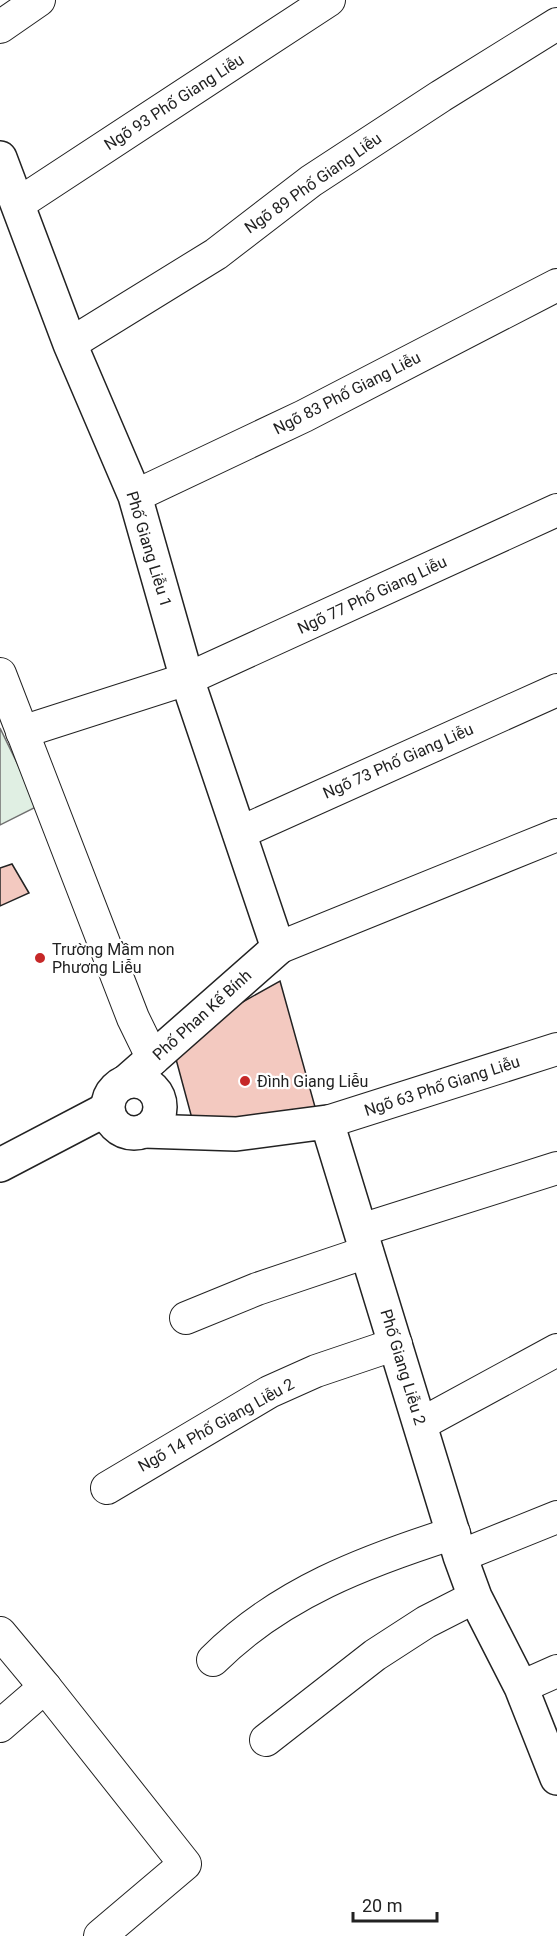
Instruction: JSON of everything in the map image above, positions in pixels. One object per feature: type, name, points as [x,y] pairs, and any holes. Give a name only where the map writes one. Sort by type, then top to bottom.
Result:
[{"type":"main road","name":"Phố Giang Liễu 1","points":[[0,158],[70,344],[135,496],[187,680],[278,948]]},
{"type":"main road","name":"Phố Phan Kế Bính","points":[[126,1082],[278,948]]},
{"type":"main road","points":[[144,1131],[156,1122],[159,1114],[159,1100],[144,1083],[126,1082],[112,1092],[107,1109],[114,1125],[130,1133],[144,1131],[236,1134],[327,1122]]},
{"type":"main road","points":[[0,1165],[107,1109]]},
{"type":"main road","name":"Phố Giang Liễu 2","points":[[327,1122],[475,1597],[521,1687],[557,1778]]},
{"type":"street","points":[[0,27],[39,0]]},
{"type":"street","name":"Ngõ 93 Phố Giang Liễu","points":[[18,204],[329,0]]},
{"type":"street","name":"Ngõ 89 Phố Giang Liễu","points":[[70,344],[216,254],[312,181],[557,24]]},
{"type":"street","name":"Ngõ 83 Phố Giang Liễu","points":[[135,496],[304,416],[557,285]]},
{"type":"street","name":"Ngõ 77 Phố Giang Liễu","points":[[22,732],[187,680],[557,510]]},
{"type":"street","points":[[0,674],[133,1018],[153,1059]]},
{"type":"street","name":"Ngõ 73 Phố Giang Liễu","points":[[239,832],[557,690]]},
{"type":"street","points":[[278,948],[557,835]]},
{"type":"street","name":"Ngõ 63 Phố Giang Liễu","points":[[327,1122],[557,1049]]},
{"type":"street","points":[[186,1318],[364,1241],[557,1168]]},
{"type":"street","name":"Ngõ 14 Phố Giang Liễu 2","points":[[107,1488],[269,1392],[316,1371],[396,1344]]},
{"type":"street","points":[[421,1424],[557,1350]]},
{"type":"street","points":[[213,1660],[228,1644],[294,1596],[351,1569],[557,1517]]},
{"type":"street","points":[[266,1740],[375,1655],[426,1622],[475,1597]]},
{"type":"street","points":[[0,1634],[186,1864],[103,1935]]},
{"type":"street","points":[[521,1687],[557,1671]]},
{"type":"street","points":[[0,1725],[45,1687]]},
{"type":"green space","points":[[0,728],[38,806],[0,825]]},
{"type":"building","points":[[12,864],[29,893],[0,906],[0,868]]},
{"type":"building","name":"Đình Giang Liễu","points":[[280,981],[317,1114],[194,1126],[173,1048],[232,1008]]},
{"type":"place","name":"Trường Mầm non Phương Liễu","points":[[40,958]]},
{"type":"place","name":"Đình Giang Liễu","points":[[245,1081]]}]
